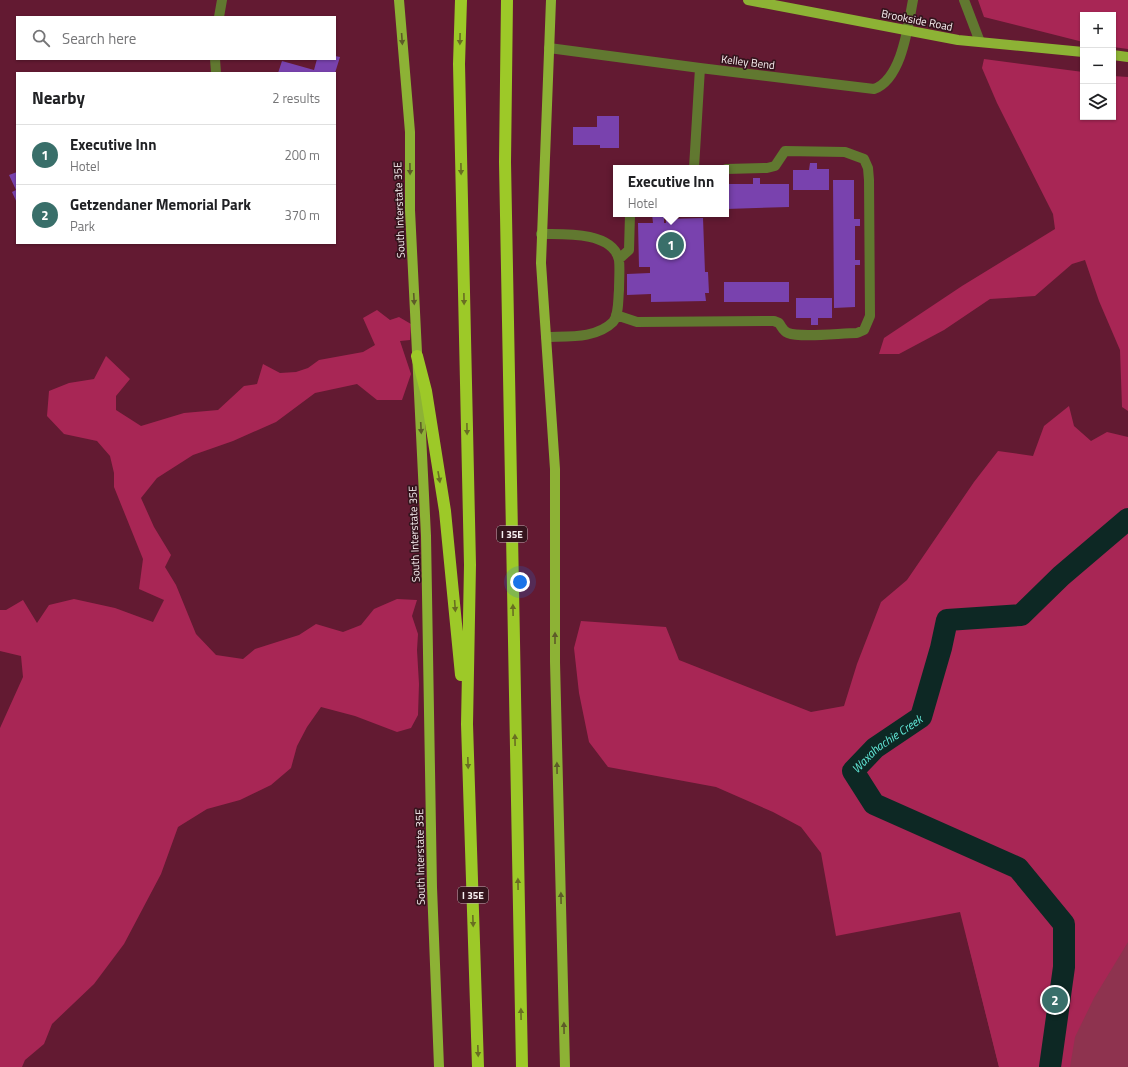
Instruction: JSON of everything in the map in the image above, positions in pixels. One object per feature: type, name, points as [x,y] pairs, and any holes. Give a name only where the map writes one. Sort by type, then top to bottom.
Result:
[{"type":"highway","name":"I 35E","points":[[461,0],[459,64],[470,565],[467,724],[478,1067]]},
{"type":"highway","name":"I 35E","points":[[507,0],[505,162],[522,1067]]},
{"type":"highway","points":[[417,356],[426,392],[445,511],[467,724]]},
{"type":"main road","name":"South Interstate 35E","points":[[399,0],[410,132],[410,210],[426,536],[432,887],[439,1067]]},
{"type":"main road","points":[[551,0],[540,234],[555,469],[555,662],[565,1067]]},
{"type":"main road","name":"Brookside Road","points":[[748,0],[958,40],[1080,52]]},
{"type":"main road","points":[[1116,55],[1128,57]]},
{"type":"street","points":[[219,16],[222,0]]},
{"type":"street","name":"Kelley Bend","points":[[549,48],[874,89],[881,86],[890,78],[898,62],[907,30],[913,0]]},
{"type":"street","points":[[964,0],[980,42]]},
{"type":"street","points":[[215,60],[216,72]]},
{"type":"street","points":[[694,165],[700,68]]},
{"type":"street","points":[[616,315],[637,322],[774,321],[779,323],[783,330],[788,333],[799,335],[857,333],[864,330],[870,316],[869,180],[868,168],[864,159],[845,152],[785,151],[775,166],[767,168],[729,169]]},
{"type":"street","points":[[618,259],[630,250],[630,217]]},
{"type":"street","points":[[540,234],[581,235],[596,239],[609,245],[618,259],[619,286],[614,322],[599,331],[576,336],[546,337]]},
{"type":"shaded area","points":[[978,0],[1128,0],[1128,49],[1116,47],[1116,12],[1080,12],[1080,41],[984,17]]},
{"type":"shaded area","points":[[984,59],[1080,72],[1080,120],[1116,120],[1116,76],[1128,77],[1128,411],[1122,407],[1120,350],[1099,301],[1085,260],[1072,264],[1035,296],[990,299],[944,330],[899,354],[879,354],[884,338],[962,286],[1055,229],[1053,214],[997,103],[982,68]]},
{"type":"shaded area","points":[[377,310],[390,320],[399,317],[411,324],[410,340],[400,341],[411,374],[402,400],[377,400],[357,384],[315,393],[276,422],[233,441],[193,455],[157,478],[141,498],[154,527],[171,555],[165,567],[176,585],[196,634],[216,655],[243,659],[255,649],[299,635],[316,624],[343,632],[361,625],[374,609],[397,599],[417,600],[412,616],[418,634],[418,715],[411,728],[397,732],[355,716],[321,707],[307,727],[297,746],[291,768],[271,785],[240,800],[207,809],[178,827],[161,874],[124,944],[94,984],[52,1024],[44,1044],[25,1060],[22,1067],[0,1067],[0,728],[23,677],[21,656],[0,651],[0,610],[6,610],[23,600],[37,623],[49,605],[74,599],[115,608],[153,622],[164,600],[139,589],[143,559],[114,487],[114,473],[110,456],[97,441],[64,434],[47,416],[49,391],[69,383],[94,379],[106,356],[130,379],[116,396],[116,410],[141,426],[184,413],[218,410],[244,386],[257,384],[263,364],[280,373],[296,372],[308,368],[319,360],[363,352],[375,345],[363,318]]},
{"type":"shaded area","points":[[1069,406],[1074,426],[1091,441],[1107,432],[1128,437],[1128,942],[1094,998],[1075,1037],[1070,1067],[999,1067],[960,912],[836,936],[821,853],[801,827],[773,812],[716,787],[608,767],[589,742],[579,693],[574,648],[581,621],[666,627],[679,660],[811,712],[844,706],[857,664],[881,602],[907,580],[974,482],[998,451],[1033,456],[1044,426]]},
{"type":"shaded area","points":[[1128,917],[1128,1067],[999,1067],[966,934],[990,925]]},
{"type":"building","points":[[336,56],[340,57],[335,72],[278,72],[282,61],[314,70],[317,60],[336,60]]},
{"type":"building","points":[[597,116],[619,116],[619,148],[600,148],[600,145],[573,145],[573,127],[597,127]]},
{"type":"building","points":[[810,163],[817,163],[817,169],[829,169],[829,190],[793,190],[793,170],[809,170]]},
{"type":"building","points":[[16,172],[16,190],[9,175]]},
{"type":"building","points":[[753,178],[760,178],[760,184],[789,184],[789,207],[729,209],[729,184],[753,184]]},
{"type":"building","points":[[833,180],[854,180],[854,219],[860,219],[860,226],[855,226],[855,260],[860,260],[860,265],[855,265],[855,307],[834,308]]},
{"type":"building","points":[[16,190],[16,201],[12,192]]},
{"type":"building","points":[[652,217],[664,217],[664,223],[666,223],[666,219],[703,218],[705,272],[708,272],[709,293],[705,293],[706,301],[651,302],[651,294],[627,295],[627,274],[650,273],[650,267],[639,267],[638,223],[653,223]]},
{"type":"building","points":[[724,282],[789,282],[789,302],[724,302]]},
{"type":"building","points":[[796,298],[832,298],[832,318],[818,318],[818,325],[811,325],[811,318],[796,318]]},
{"type":"waterway","name":"Waxahachie Creek","points":[[1050,1067],[1064,967],[1064,924],[1018,868],[874,804],[853,771],[875,748],[921,717],[941,648],[947,620],[1021,615],[1061,576],[1128,519]]},
{"type":"place","name":"Executive Inn","points":[[671,245]]},
{"type":"place","name":"Getzendaner Memorial Park","points":[[1055,1000]]}]
